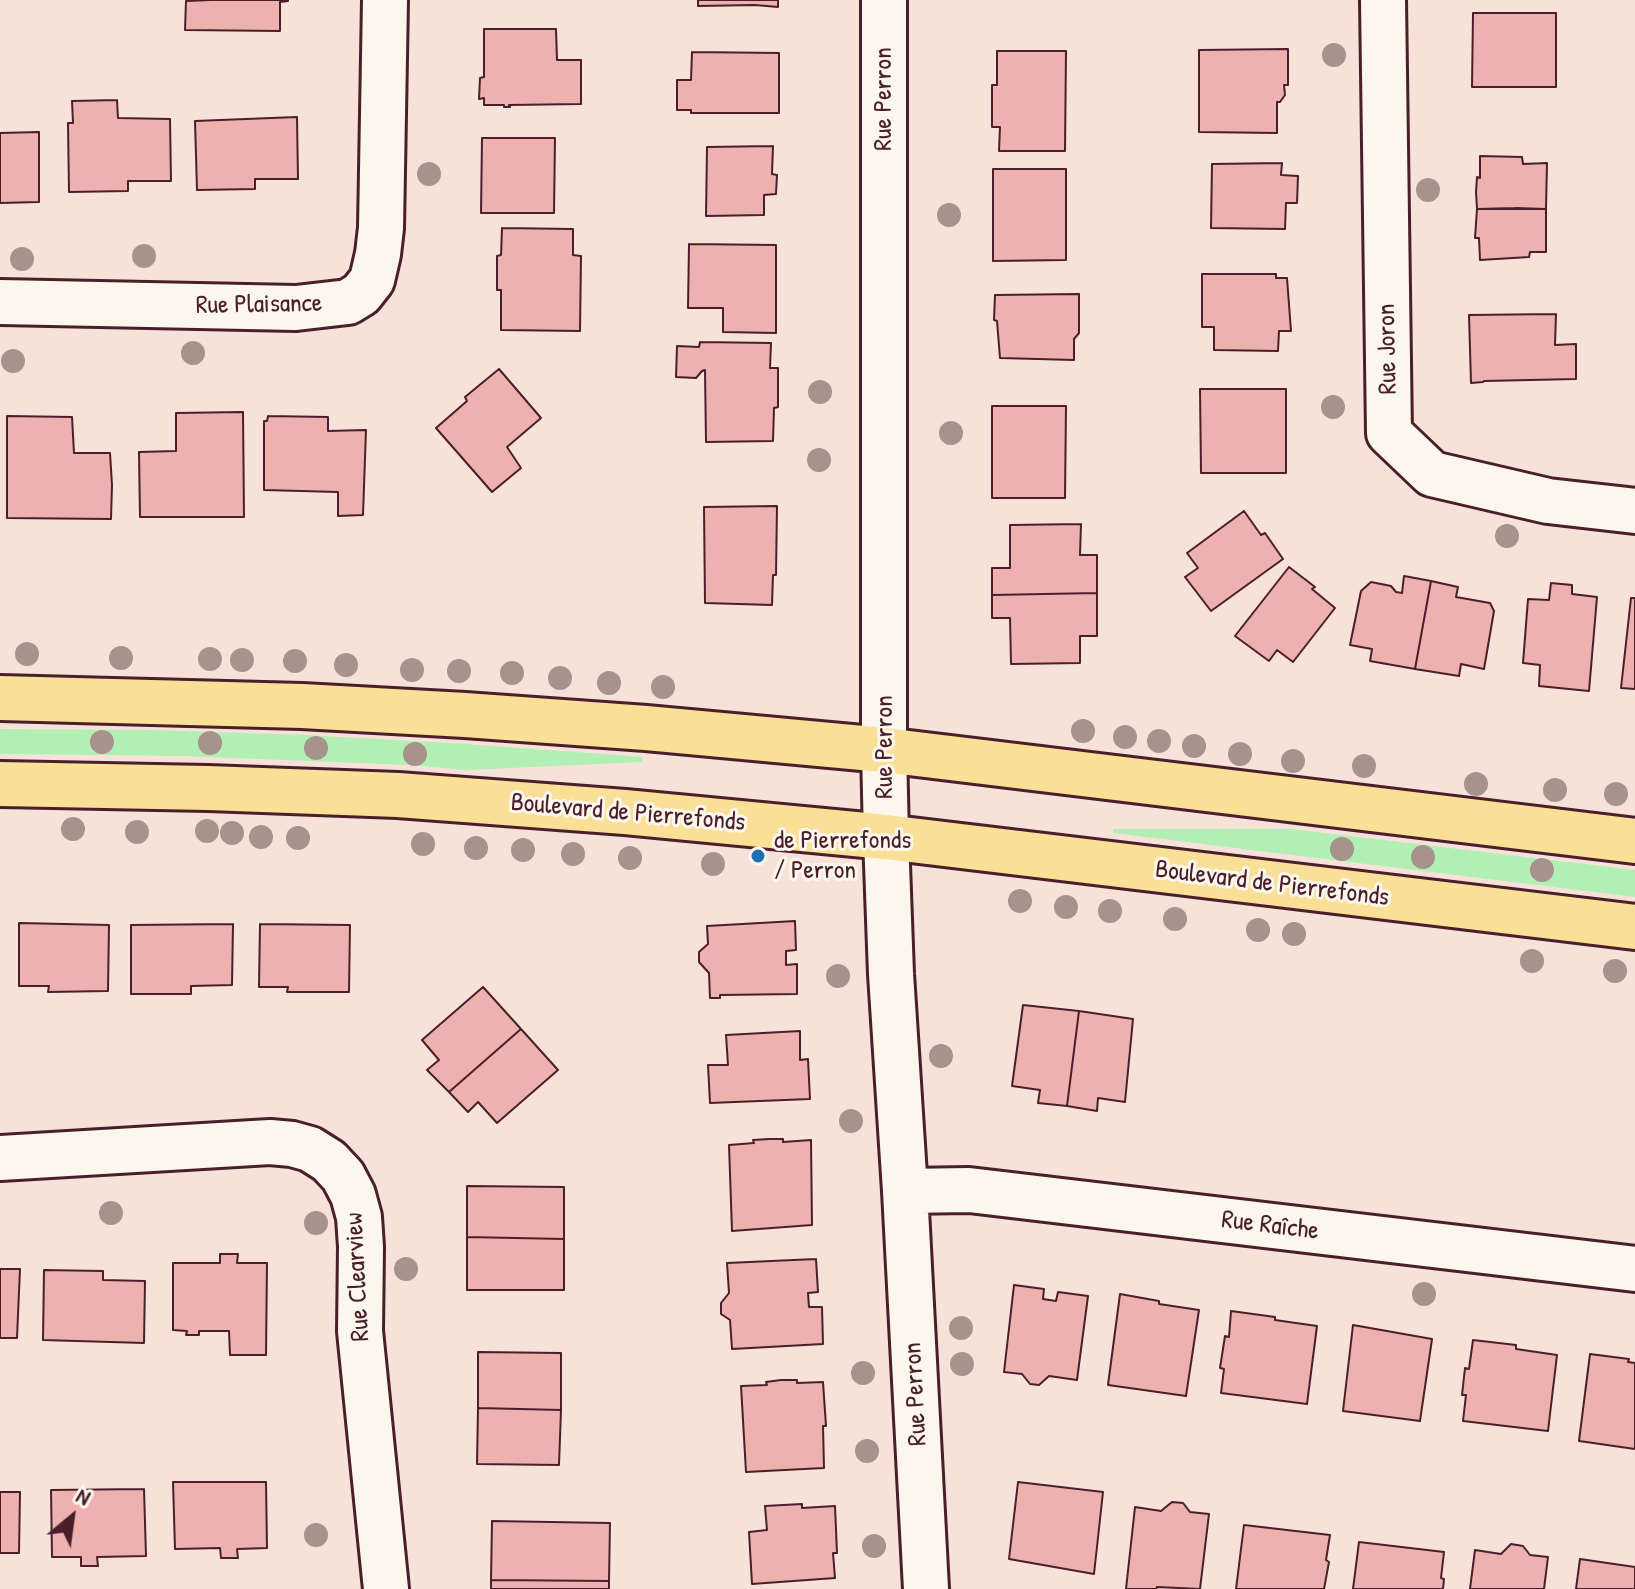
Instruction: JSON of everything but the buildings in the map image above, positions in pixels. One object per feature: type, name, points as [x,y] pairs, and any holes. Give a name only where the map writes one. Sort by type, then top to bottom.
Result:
[{"type":"main road","points":[[0,698],[212,703],[465,715],[646,728],[884,750],[1635,841]]},
{"type":"main road","name":"Boulevard de Pierrefonds","points":[[0,784],[398,795],[639,813],[886,837],[1635,927]]},
{"type":"street","name":"Rue Plaisance","points":[[0,302],[296,308],[348,302],[361,294],[372,280],[381,228],[385,0]]},
{"type":"street","name":"Rue Perron","points":[[884,0],[886,837],[926,1589]]},
{"type":"street","name":"Rue Joron","points":[[1383,0],[1389,433],[1432,474],[1548,501],[1635,511]]},
{"type":"street","name":"Rue Clearview","points":[[0,1158],[270,1142],[310,1149],[329,1161],[343,1176],[353,1195],[359,1217],[360,1331],[386,1589]]},
{"type":"street","name":"Rue Raîche","points":[[905,1191],[969,1190],[1635,1269]]},
{"type":"green space","points":[[0,729],[306,735],[643,757],[642,762],[466,770],[183,756],[0,754]]},
{"type":"green space","points":[[1113,829],[1291,829],[1635,870],[1635,897],[1113,833]]},
{"type":"place","name":"de Pierrefonds / Perron","points":[[758,856]]}]
